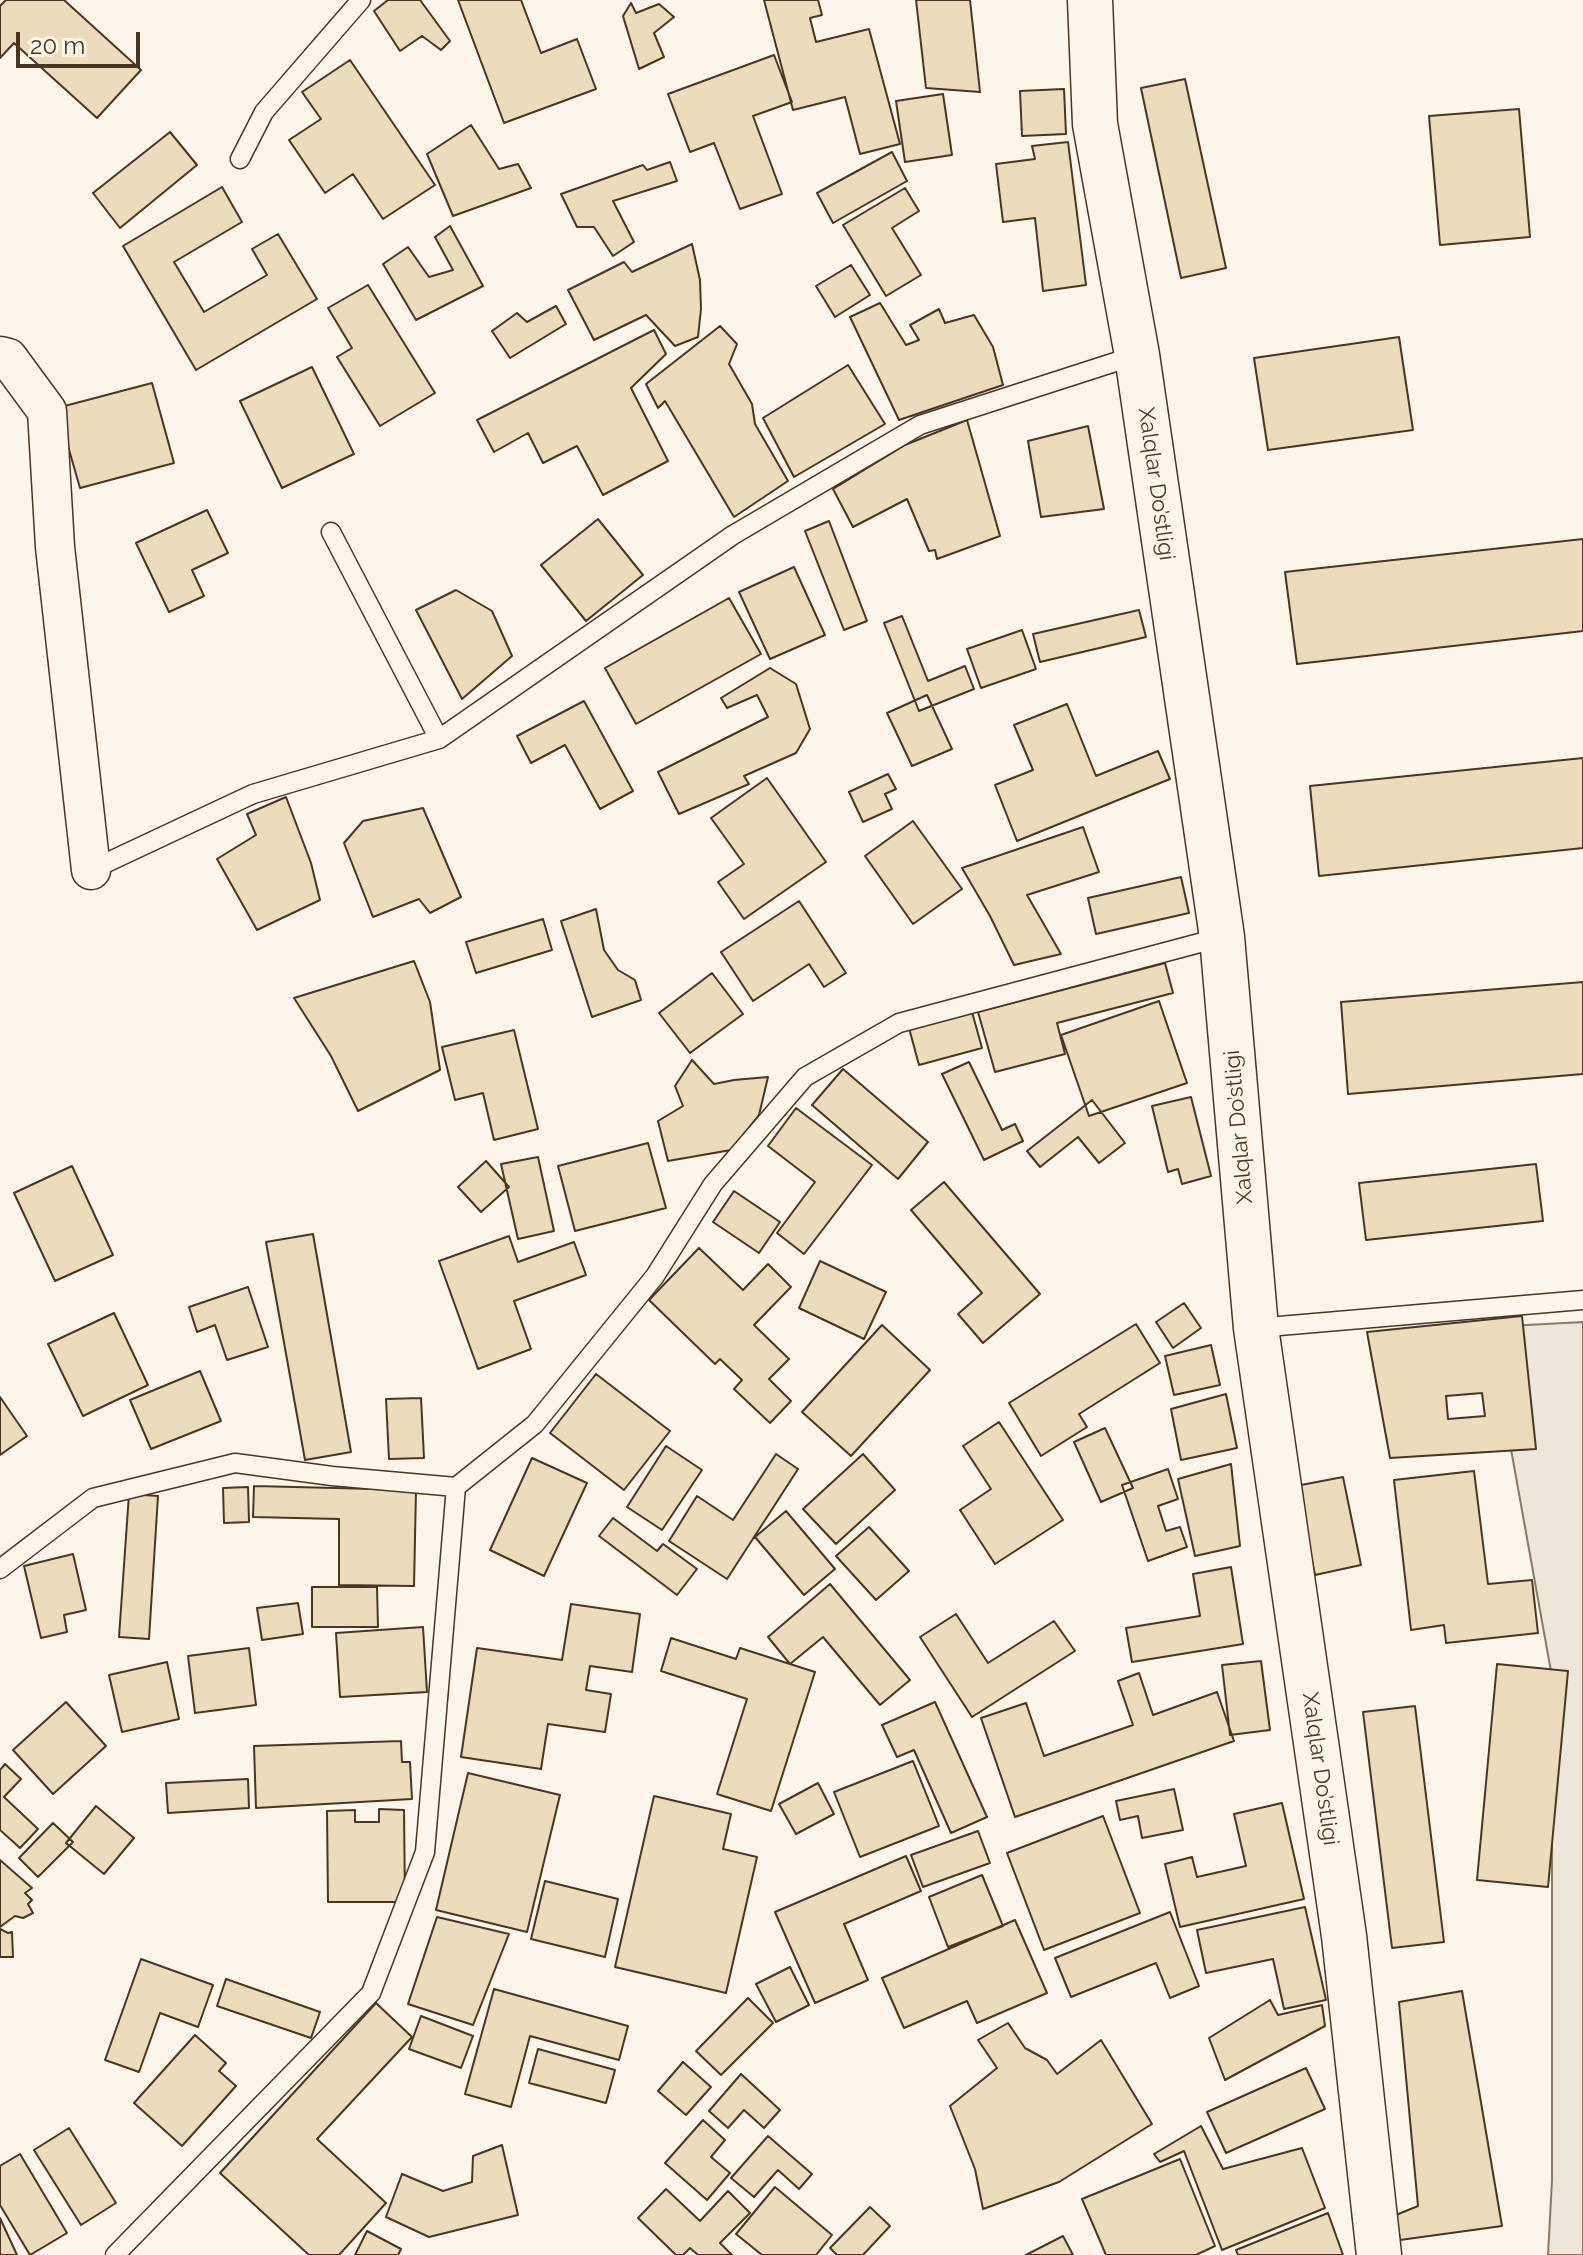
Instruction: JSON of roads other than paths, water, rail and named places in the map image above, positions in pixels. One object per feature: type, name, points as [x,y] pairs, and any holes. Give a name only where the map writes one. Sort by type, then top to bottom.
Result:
[{"type":"main road","name":"Xalqlar Do’stligi","points":[[1090,0],[1095,124],[1137,355],[1222,937],[1256,1328],[1344,1936],[1379,2255]]},
{"type":"street","points":[[0,356],[8,358],[47,411],[55,547],[91,870]]},
{"type":"lane","points":[[240,159],[264,112],[361,0]]},
{"type":"lane","points":[[91,870],[253,794],[439,739],[733,535],[920,425],[1137,355]]},
{"type":"lane","points":[[331,532],[439,739]]},
{"type":"lane","points":[[0,1569],[93,1498],[235,1463],[332,1476],[456,1487],[535,1424],[655,1276],[713,1184],[805,1077],[899,1023],[1222,937]]},
{"type":"lane","points":[[1256,1328],[1583,1300]]},
{"type":"lane","points":[[115,2255],[371,1993],[425,1852],[456,1487]]}]
